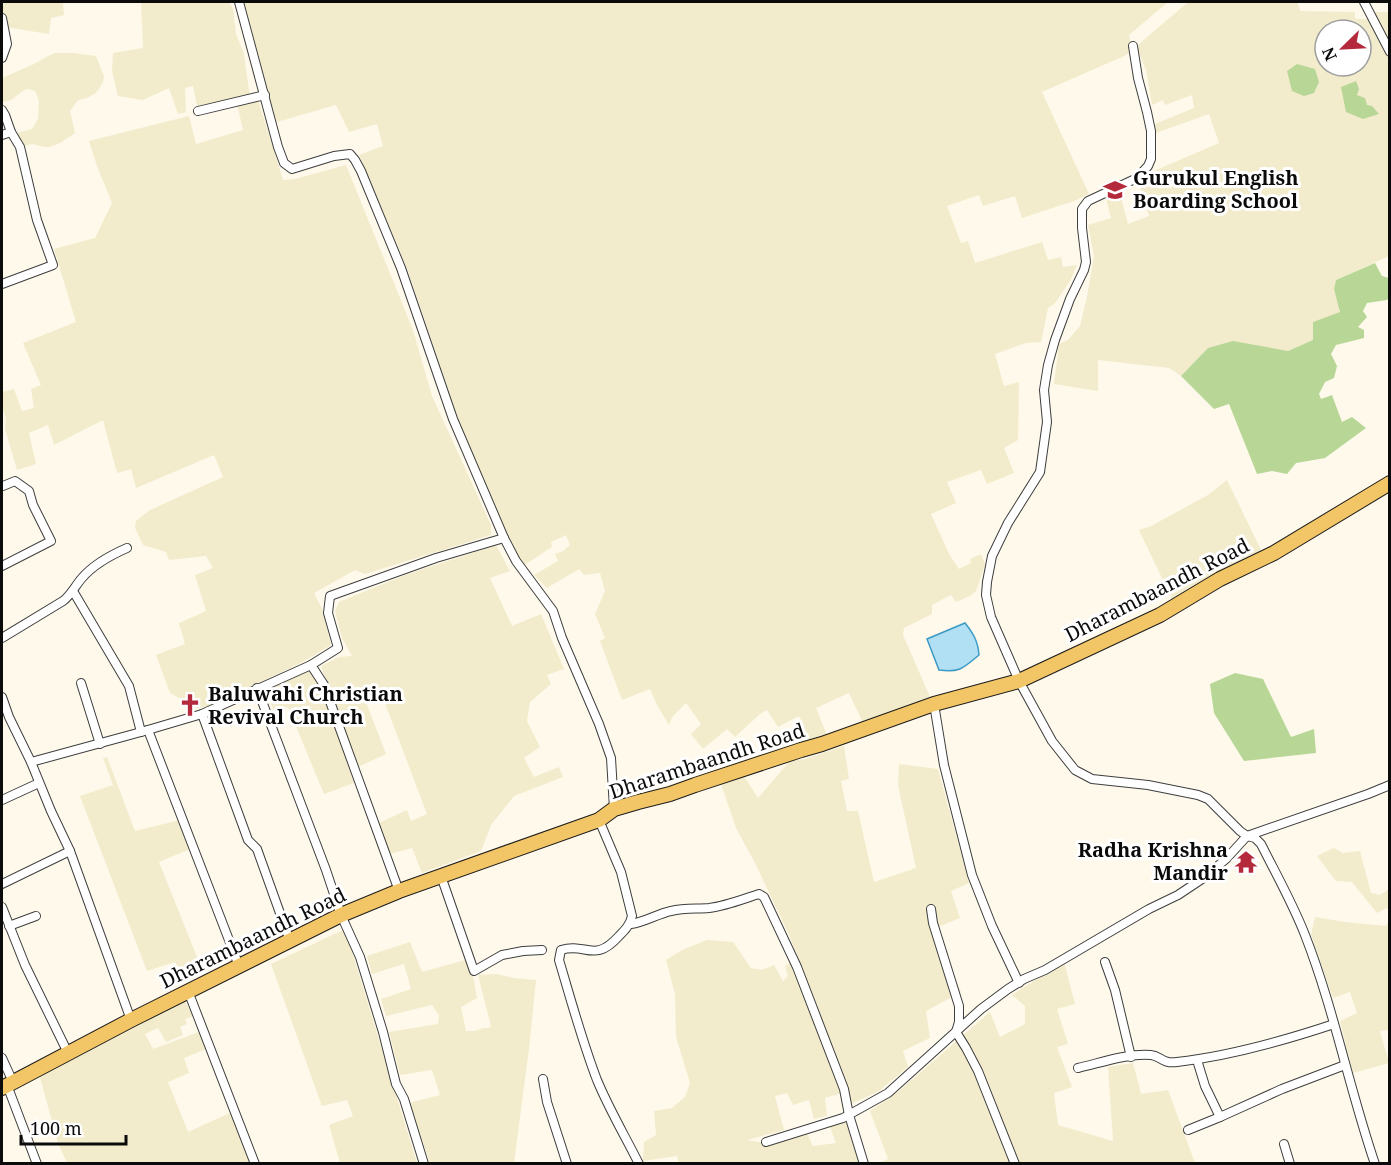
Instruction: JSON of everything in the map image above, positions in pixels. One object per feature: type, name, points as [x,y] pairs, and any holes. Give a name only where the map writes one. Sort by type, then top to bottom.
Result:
[{"type":"main road","name":"Dharambaandh Road","points":[[7,1085],[341,915],[399,891],[599,820],[614,809],[670,794],[934,704],[1019,681],[1160,615],[1220,579],[1279,550],[1389,483]]},
{"type":"street","points":[[239,2],[284,163],[292,169],[334,156],[350,154],[361,171],[401,268],[453,419],[504,538],[516,561],[553,611],[595,715],[611,758],[614,809]]},
{"type":"street","points":[[1364,2],[1389,52]]},
{"type":"street","points":[[2,18],[7,44],[2,58]]},
{"type":"street","points":[[1133,46],[1138,78],[1148,112],[1151,159],[1137,178],[1088,201],[1082,208],[1086,262],[1070,299],[1048,365],[1044,390],[1047,422],[1040,472],[1008,523],[992,556],[986,596],[991,617],[1019,681],[1052,741],[1075,770],[1092,779],[1148,785],[1198,795],[1208,799],[1240,831],[1255,838],[1261,844],[1305,934],[1375,1164]]},
{"type":"street","points":[[198,111],[265,95]]},
{"type":"street","points":[[2,110],[20,147],[37,220],[53,265],[2,284]]},
{"type":"street","points":[[2,135],[11,132]]},
{"type":"street","points":[[2,566],[51,541],[33,505],[29,491],[15,481],[3,486]]},
{"type":"street","points":[[32,762],[202,714],[311,665],[338,648],[328,614],[330,596],[436,558],[504,538]]},
{"type":"street","points":[[2,638],[70,596],[82,578],[107,557],[127,548]]},
{"type":"street","points":[[73,591],[129,686],[144,731],[239,966]]},
{"type":"street","points":[[311,665],[324,685],[399,891]]},
{"type":"street","points":[[81,683],[100,744]]},
{"type":"street","points":[[257,688],[341,915],[360,957],[396,1084],[404,1099],[424,1164]]},
{"type":"street","points":[[2,697],[70,851],[131,1020]]},
{"type":"street","points":[[934,704],[944,765],[972,875],[992,926],[1019,983]]},
{"type":"street","points":[[202,714],[248,840],[257,849],[290,941]]},
{"type":"street","points":[[2,800],[39,783]]},
{"type":"street","points":[[766,1142],[849,1115],[888,1093],[981,1009],[1019,983],[1178,895],[1226,859],[1247,836],[1389,785]]},
{"type":"street","points":[[599,820],[621,872],[632,916],[631,924],[604,950],[567,948],[561,950],[559,960],[597,1080],[639,1164]]},
{"type":"street","points":[[2,884],[70,851]]},
{"type":"street","points":[[441,876],[474,971],[502,955],[542,950]]},
{"type":"street","points":[[631,924],[668,911],[723,906],[759,894],[764,897],[797,967],[844,1089],[849,1115],[864,1164]]},
{"type":"street","points":[[2,908],[25,965],[68,1053]]},
{"type":"street","points":[[931,909],[958,1006],[959,1022],[956,1032],[978,1071],[1015,1164]]},
{"type":"street","points":[[9,926],[36,916]]},
{"type":"street","points":[[1105,962],[1131,1057]]},
{"type":"street","points":[[188,991],[255,1164]]},
{"type":"street","points":[[1078,1068],[1150,1055],[1173,1063],[1197,1060],[1298,1036],[1334,1024]]},
{"type":"street","points":[[2,1058],[7,1085],[37,1164]]},
{"type":"street","points":[[1197,1060],[1205,1086],[1220,1117]]},
{"type":"street","points":[[1188,1130],[1282,1089],[1345,1065]]},
{"type":"street","points":[[543,1079],[547,1102],[567,1164]]},
{"type":"street","points":[[1284,1144],[1290,1164]]},
{"type":"shaded area","points":[[2,2],[63,2],[64,15],[51,18],[49,34],[5,27]]},
{"type":"shaded area","points":[[141,2],[229,2],[233,9],[236,34],[244,54],[250,98],[198,111],[193,86],[185,88],[186,112],[178,114],[169,88],[143,100],[118,96],[112,71],[113,53],[143,48]]},
{"type":"shaded area","points":[[243,2],[1168,2],[1129,35],[1132,51],[1042,92],[1089,194],[1022,218],[1015,196],[983,206],[979,195],[947,206],[961,243],[968,241],[975,263],[1042,242],[1048,260],[1061,257],[1063,267],[1077,265],[1070,281],[1055,303],[1048,308],[1041,342],[1026,343],[995,354],[1004,386],[1019,382],[1018,440],[1004,448],[1014,473],[987,484],[981,470],[947,482],[956,503],[931,514],[949,554],[959,569],[971,563],[970,559],[981,554],[985,564],[976,591],[970,596],[956,602],[951,595],[932,605],[932,614],[904,628],[903,635],[930,697],[863,723],[849,693],[816,708],[827,735],[809,740],[799,716],[778,727],[767,710],[735,737],[727,729],[703,749],[691,734],[701,724],[686,703],[673,716],[669,725],[650,689],[622,700],[600,641],[605,638],[595,614],[605,591],[600,573],[584,575],[579,569],[547,588],[534,575],[558,561],[555,554],[570,545],[566,535],[551,542],[552,547],[523,566],[509,539],[451,404],[408,271],[359,155],[383,146],[377,124],[349,132],[336,105],[277,122],[266,95]]},
{"type":"shaded area","points":[[1188,2],[1297,2],[1301,11],[1355,12],[1355,18],[1313,18],[1313,78],[1373,78],[1373,25],[1389,60],[1389,256],[1336,280],[1334,289],[1341,312],[1313,322],[1314,340],[1288,351],[1233,342],[1208,348],[1181,376],[1169,368],[1098,360],[1098,391],[1054,384],[1059,344],[1068,340],[1080,326],[1087,297],[1094,256],[1088,225],[1111,218],[1106,198],[1119,191],[1128,224],[1149,216],[1140,188],[1157,179],[1154,171],[1219,143],[1209,114],[1156,133],[1155,124],[1194,108],[1192,95],[1165,105],[1163,100],[1152,105],[1146,70],[1138,50],[1139,44]]},
{"type":"shaded area","points":[[1373,12],[1389,12],[1389,47]]},
{"type":"shaded area","points":[[55,53],[96,56],[104,76],[103,82],[97,92],[77,101],[70,111],[75,133],[50,147],[33,144],[22,146],[17,133],[32,129],[38,119],[39,101],[35,91],[29,89],[3,102],[2,78]]},
{"type":"shaded area","points":[[258,100],[283,180],[295,179],[346,165],[413,330],[432,396],[491,525],[491,535],[365,574],[355,570],[314,593],[323,611],[331,645],[301,663],[215,705],[197,708],[170,693],[156,655],[185,644],[179,623],[206,611],[195,575],[213,568],[206,556],[169,560],[166,552],[143,545],[135,528],[136,521],[150,510],[223,477],[214,455],[136,488],[131,469],[117,473],[103,420],[54,445],[48,425],[29,433],[36,464],[17,470],[5,429],[2,392],[14,389],[22,411],[34,408],[31,389],[41,385],[23,343],[76,322],[54,249],[95,238],[112,203],[89,141],[189,116],[196,144],[243,130],[237,104]]},
{"type":"shaded area","points":[[1227,480],[1261,550],[1228,566],[1172,599],[1139,530],[1151,526],[1208,495]]},
{"type":"shaded area","points":[[496,545],[510,571],[490,578],[512,626],[541,614],[564,669],[547,675],[551,684],[530,702],[527,721],[540,747],[524,758],[534,777],[559,767],[563,777],[514,796],[491,825],[481,851],[422,873],[412,848],[390,854],[379,823],[407,810],[411,821],[427,814],[380,690],[364,697],[386,754],[356,768],[321,666],[339,657],[352,656],[342,638],[335,611],[339,602],[405,575]]},
{"type":"shaded area","points":[[311,670],[319,681],[354,783],[324,794],[288,707],[274,711],[266,691]]},
{"type":"shaded area","points":[[844,746],[849,779],[841,781],[847,811],[858,811],[874,882],[916,868],[898,785],[899,764],[938,769],[969,883],[951,891],[960,918],[933,929],[961,992],[926,1011],[930,1038],[903,1051],[908,1067],[879,1091],[851,1104],[846,1081],[790,937],[736,828],[721,784],[744,776],[758,798],[790,761],[805,759]]},
{"type":"shaded area","points":[[107,757],[135,831],[180,820],[190,849],[159,862],[203,972],[184,980],[175,962],[147,971],[80,796],[113,785],[103,758]]},
{"type":"shaded area","points":[[1334,848],[1343,853],[1360,851],[1371,893],[1380,895],[1389,889],[1389,911],[1387,908],[1377,913],[1352,882],[1336,881],[1317,856]]},
{"type":"shaded area","points":[[1315,917],[1386,926],[1389,922],[1389,1030],[1380,1031],[1389,1063],[1353,1073],[1340,1021],[1357,1013],[1350,992],[1333,998],[1311,935]]},
{"type":"shaded area","points":[[345,929],[417,1163],[340,1163],[329,1125],[353,1116],[347,1100],[322,1106],[271,964]]},
{"type":"shaded area","points":[[707,940],[733,942],[751,968],[762,970],[774,965],[783,981],[788,976],[785,966],[790,963],[842,1093],[825,1098],[827,1116],[814,1119],[809,1100],[793,1105],[787,1093],[775,1096],[784,1130],[747,1140],[769,1144],[806,1131],[813,1146],[836,1143],[830,1127],[846,1121],[859,1163],[679,1164],[677,1156],[643,1161],[644,1142],[656,1135],[654,1111],[672,1108],[685,1097],[690,1083],[676,1037],[675,994],[666,960],[682,950]]},
{"type":"shaded area","points":[[410,942],[422,972],[465,960],[473,976],[477,998],[461,1007],[466,1031],[491,1026],[478,975],[497,974],[536,980],[514,1163],[430,1163],[409,1103],[440,1095],[432,1070],[400,1075],[389,1032],[438,1024],[439,1015],[432,1005],[386,1016],[381,999],[411,989],[404,964],[372,974],[367,956]]},
{"type":"shaded area","points":[[1064,962],[1075,1004],[1057,1009],[1068,1044],[1057,1047],[1072,1087],[1054,1093],[1058,1125],[1113,1141],[1108,1067],[1133,1063],[1141,1094],[1168,1090],[1195,1163],[878,1163],[888,1159],[870,1111],[899,1091],[990,1012],[1000,1037],[1025,1024],[1025,1006],[1012,995]]},
{"type":"shaded area","points":[[184,999],[193,1016],[185,1019],[187,1024],[180,1027],[183,1035],[166,1042],[158,1028],[145,1034],[153,1049],[199,1032],[206,1049],[184,1058],[189,1073],[168,1082],[188,1132],[232,1112],[251,1162],[247,1164],[67,1163],[58,1143],[39,1074]]},
{"type":"green space","points":[[1297,64],[1313,68],[1313,78],[1318,78],[1319,82],[1314,93],[1304,96],[1292,91],[1287,71]]},
{"type":"green space","points":[[1356,81],[1359,89],[1357,95],[1365,98],[1367,105],[1372,106],[1379,114],[1363,119],[1346,112],[1341,87]]},
{"type":"green space","points":[[1375,263],[1382,276],[1389,278],[1389,297],[1387,300],[1367,303],[1363,311],[1367,317],[1358,327],[1364,330],[1364,338],[1336,345],[1331,354],[1337,366],[1334,378],[1325,382],[1319,394],[1321,399],[1332,395],[1342,422],[1352,417],[1366,428],[1325,458],[1296,463],[1287,474],[1272,471],[1257,474],[1229,404],[1214,409],[1181,376],[1208,348],[1233,341],[1288,351],[1313,340],[1313,322],[1340,312],[1334,289],[1336,280]]},
{"type":"green space","points":[[1235,673],[1263,679],[1291,737],[1314,729],[1316,753],[1244,761],[1214,713],[1210,684]]},
{"type":"water","points":[[965,623],[975,637],[979,655],[961,668],[952,671],[939,670],[927,639]]},
{"type":"place","name":"Gurukul English Boarding School","points":[[1115,190]]},
{"type":"place","name":"Baluwahi Christian Revival Church","points":[[190,705]]},
{"type":"place","name":"Radha Krishna Mandir","points":[[1246,862]]}]
